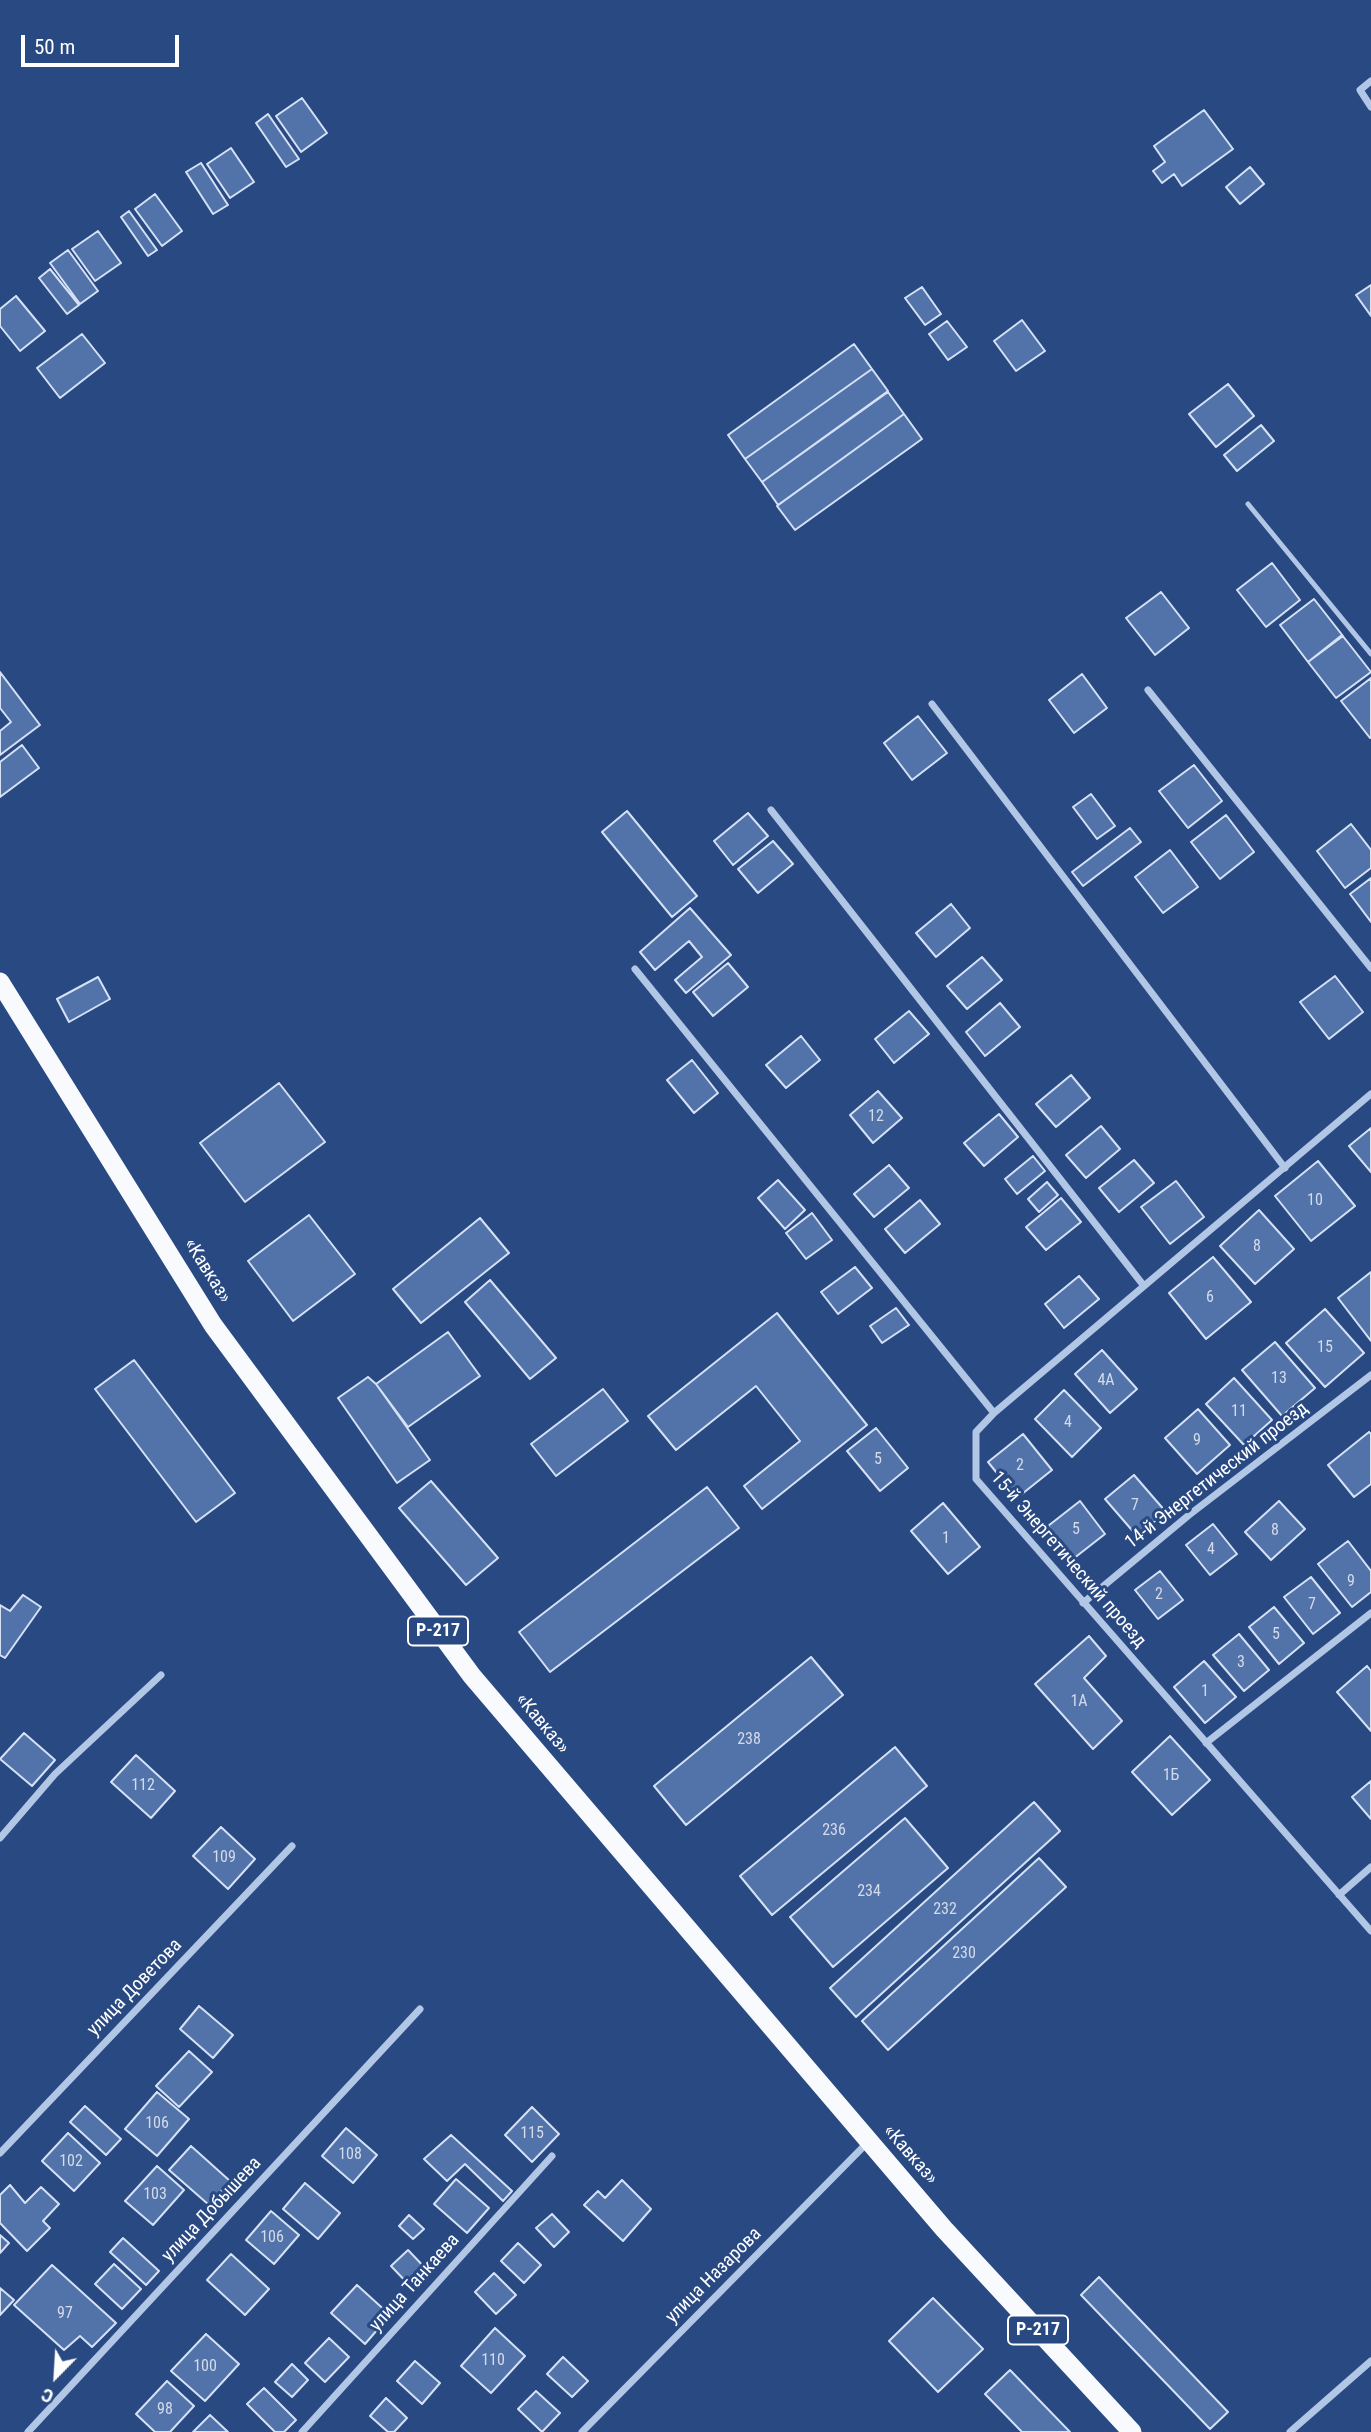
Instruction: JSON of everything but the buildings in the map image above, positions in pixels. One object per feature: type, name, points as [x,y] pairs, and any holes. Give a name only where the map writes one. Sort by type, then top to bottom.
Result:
[{"type":"highway","name":"«Кавказ»","points":[[0,982],[213,1325],[472,1676],[944,2229],[1129,2431]]},
{"type":"street","points":[[1371,81],[1360,90],[1371,107]]},
{"type":"street","points":[[1148,690],[1371,968]]},
{"type":"street","points":[[932,704],[1285,1168]]},
{"type":"street","points":[[771,810],[1144,1286]]},
{"type":"street","points":[[635,969],[994,1413]]},
{"type":"street","name":"15-й Энергетический проезд","points":[[1371,1094],[994,1413],[976,1432],[976,1479],[1371,1931]]},
{"type":"street","name":"14-й Энергетический проезд","points":[[1083,1603],[1189,1516],[1371,1375]]},
{"type":"street","points":[[1206,1743],[1371,1613]]},
{"type":"street","points":[[0,1838],[55,1774],[161,1675]]},
{"type":"street","name":"улица Доветова","points":[[0,2153],[292,1846]]},
{"type":"street","points":[[1339,1895],[1371,1867]]},
{"type":"street","name":"улица Добышева","points":[[28,2432],[419,2009]]},
{"type":"street","name":"улица Назарова","points":[[582,2432],[868,2141]]},
{"type":"street","name":"улица Танкаева","points":[[302,2432],[552,2156]]},
{"type":"street","points":[[1290,2432],[1371,2361]]},
{"type":"lane","points":[[1248,504],[1371,654]]}]
